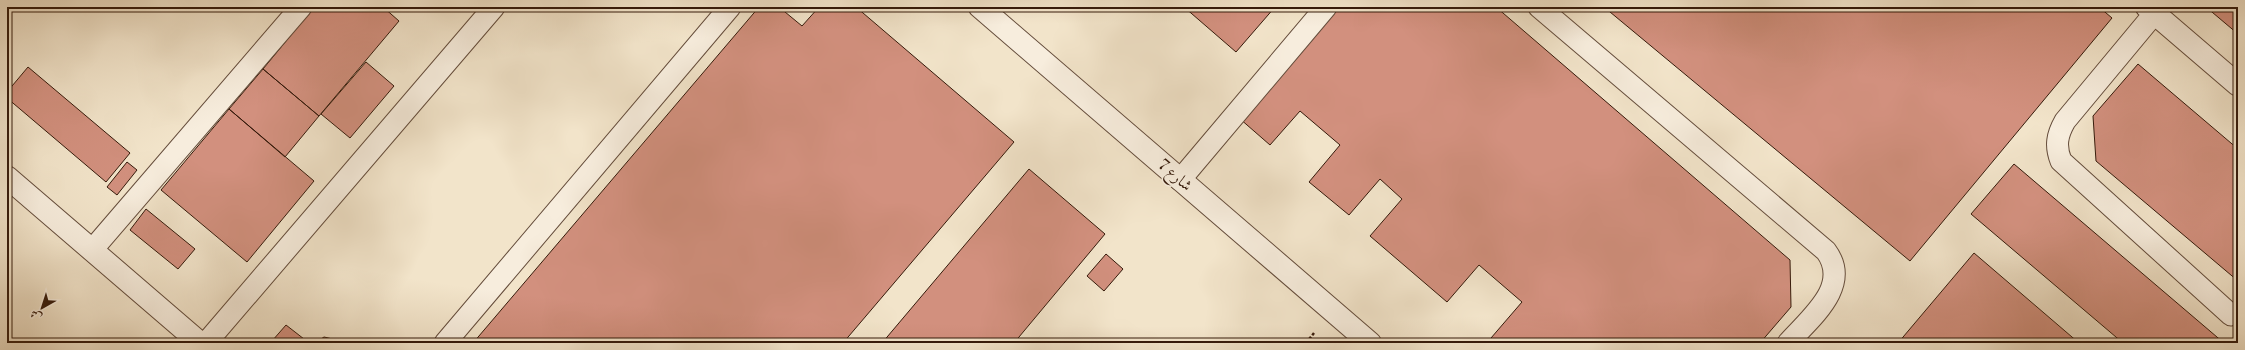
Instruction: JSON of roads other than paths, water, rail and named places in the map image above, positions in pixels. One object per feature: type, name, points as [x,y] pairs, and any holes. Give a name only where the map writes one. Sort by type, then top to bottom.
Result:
[{"type":"street","name":"شارع 7","points":[[980,7],[1370,343]]},
{"type":"street","points":[[2151,10],[2238,86]]},
{"type":"street","points":[[7,177],[200,343]]},
{"type":"lane","points":[[92,250],[301,7]]},
{"type":"lane","points":[[206,343],[494,7]]},
{"type":"lane","points":[[445,343],[730,7]]},
{"type":"lane","points":[[1180,180],[1326,7]]},
{"type":"lane","points":[[1539,7],[1820,244],[1832,258],[1835,273],[1832,290],[1788,343]]},
{"type":"lane","points":[[2151,10],[2059,131],[2057,151],[2061,161],[2231,315]]}]
